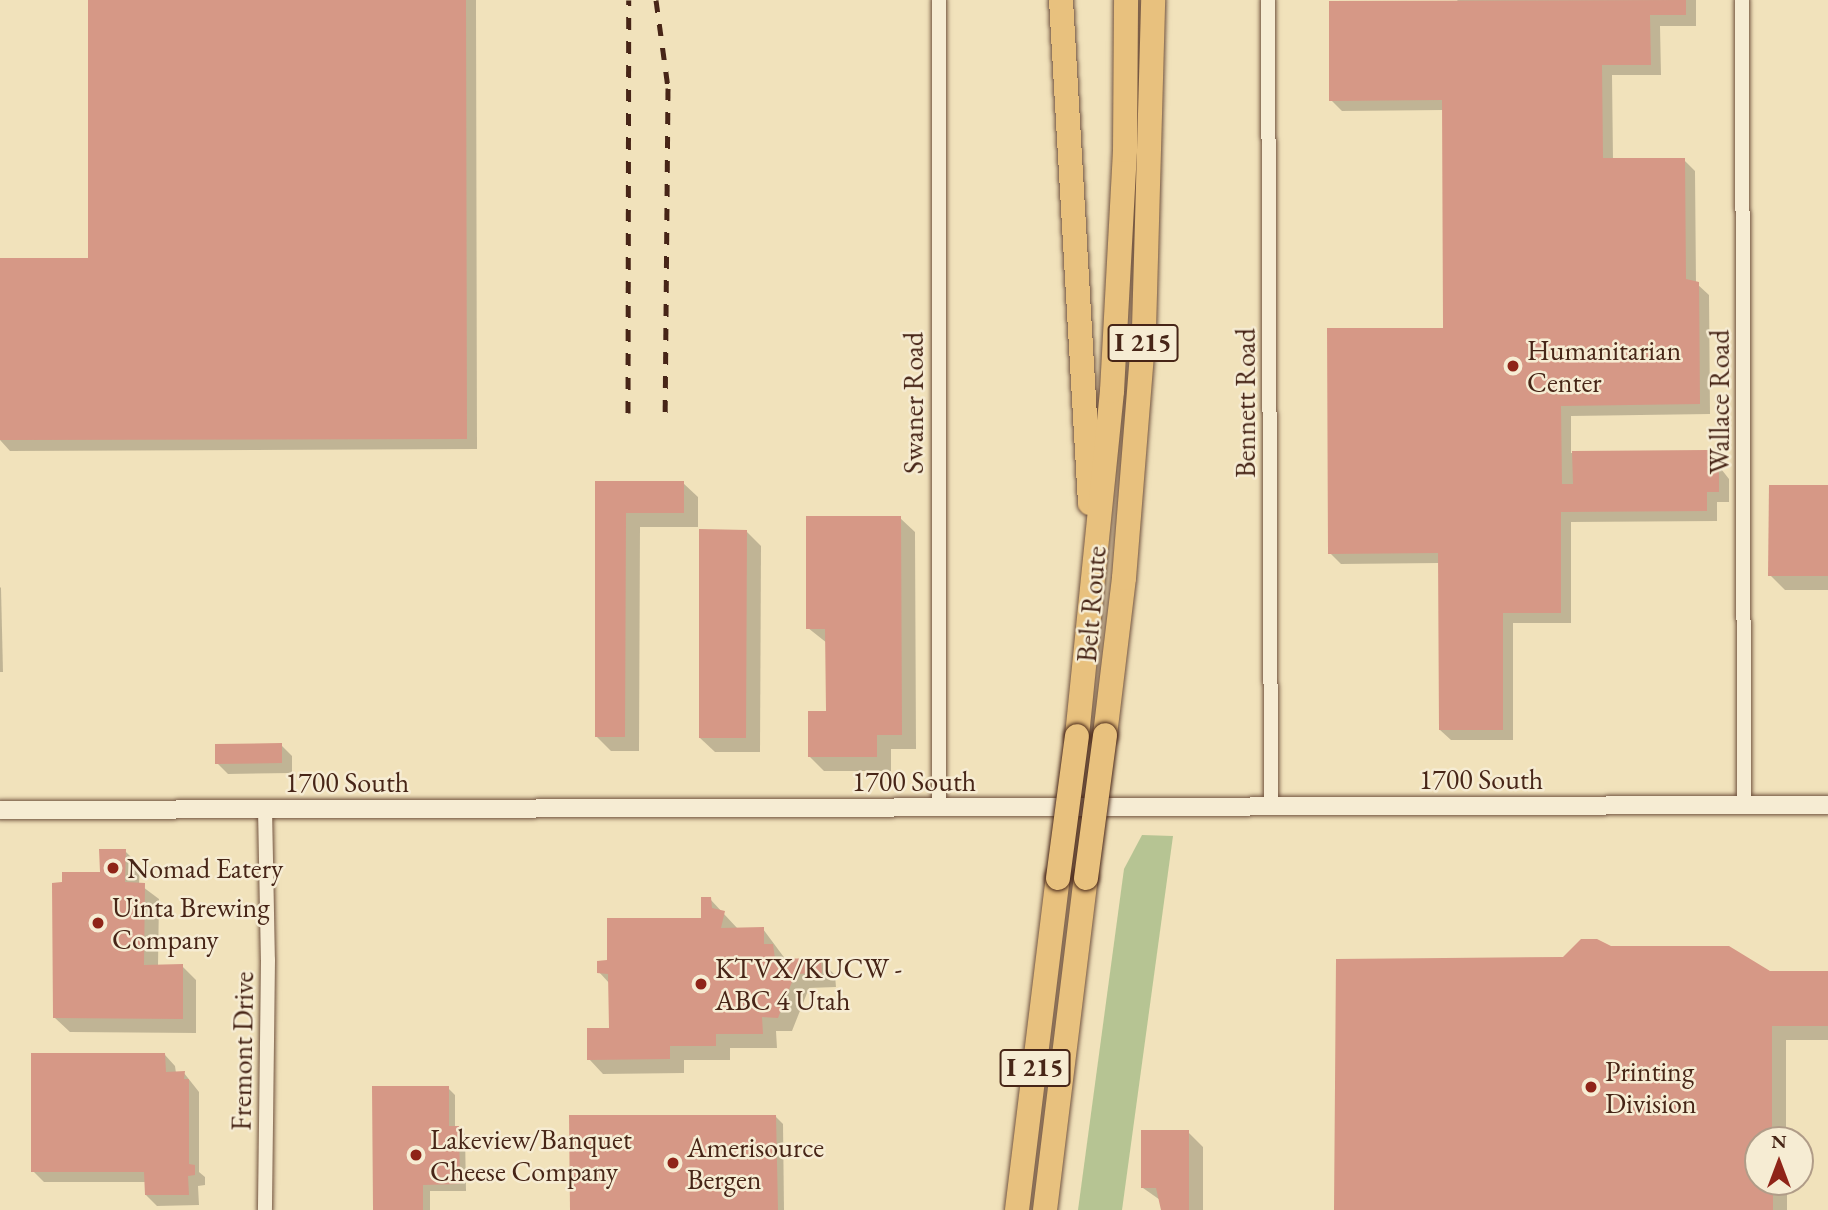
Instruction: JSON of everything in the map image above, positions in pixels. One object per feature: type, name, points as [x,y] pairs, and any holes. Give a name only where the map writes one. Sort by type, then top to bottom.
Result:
[{"type":"highway","points":[[1062,0],[1095,584]]},
{"type":"highway","name":"Belt Route","points":[[1017,1210],[1095,584],[1112,391],[1125,150],[1126,0]]},
{"type":"highway","name":"Belt Route","points":[[1045,1210],[1124,578],[1144,329],[1153,0]]},
{"type":"street","name":"Swaner Road","points":[[939,0],[939,807]]},
{"type":"street","name":"Bennett Road","points":[[1268,0],[1271,805]]},
{"type":"street","name":"Wallace Road","points":[[1742,0],[1744,805]]},
{"type":"street","name":"1700 South","points":[[0,810],[1828,804]]},
{"type":"street","name":"Fremont Drive","points":[[265,808],[265,1210]]},
{"type":"green space","points":[[1142,835],[1173,836],[1122,1210],[1078,1210],[1124,869]]},
{"type":"building","points":[[88,0],[466,0],[467,439],[0,440],[0,258],[88,258]]},
{"type":"building","name":"Humanitarian Center","points":[[1686,0],[1686,15],[1650,15],[1651,65],[1602,65],[1603,158],[1685,158],[1686,279],[1699,282],[1700,404],[1561,406],[1562,484],[1573,484],[1572,451],[1708,450],[1708,467],[1719,467],[1719,492],[1707,492],[1707,511],[1561,512],[1561,613],[1503,613],[1503,730],[1439,730],[1438,553],[1328,554],[1327,328],[1443,328],[1442,100],[1329,101],[1329,1]]},
{"type":"building","points":[[595,481],[684,481],[684,513],[626,513],[625,737],[595,737]]},
{"type":"building","points":[[1769,485],[1828,485],[1828,576],[1768,576]]},
{"type":"building","points":[[806,516],[901,516],[902,735],[877,735],[877,757],[808,757],[808,711],[826,711],[825,629],[806,629]]},
{"type":"building","points":[[699,529],[747,530],[746,738],[699,738]]},
{"type":"building","points":[[282,743],[282,763],[215,764],[215,744]]},
{"type":"building","name":"Uinta Brewing Company","points":[[99,849],[126,849],[125,882],[145,883],[144,965],[183,964],[183,1019],[53,1018],[52,883],[62,882],[62,872],[100,872]]},
{"type":"building","name":"KTVX/KUCW - ABC 4 Utah","points":[[701,897],[711,897],[712,908],[725,911],[721,928],[764,927],[764,944],[773,944],[775,959],[821,958],[822,973],[795,974],[778,1018],[762,1017],[763,1034],[716,1034],[716,1046],[670,1046],[670,1059],[587,1060],[587,1028],[609,1028],[608,974],[597,973],[597,961],[607,960],[607,918],[701,918]]},
{"type":"building","points":[[1581,939],[1597,939],[1611,946],[1729,946],[1770,971],[1828,971],[1828,1026],[1772,1026],[1772,1126],[1744,1126],[1744,1196],[1773,1196],[1773,1210],[1334,1210],[1336,959],[1563,957]]},
{"type":"building","points":[[31,1053],[165,1053],[166,1072],[185,1071],[184,1079],[189,1079],[189,1164],[195,1165],[195,1175],[188,1176],[189,1195],[145,1195],[144,1172],[31,1172]]},
{"type":"building","name":"Lakeview/Banquet Cheese Company","points":[[372,1086],[449,1086],[449,1126],[459,1126],[460,1184],[423,1185],[423,1210],[373,1210]]},
{"type":"building","name":"Amerisource Bergen","points":[[569,1115],[776,1115],[778,1210],[570,1210]]},
{"type":"building","points":[[1141,1130],[1189,1130],[1189,1210],[1161,1210],[1156,1188],[1141,1188]]},
{"type":"railway","points":[[628,413],[629,0]]},
{"type":"railway","points":[[656,0],[668,88],[665,413]]},
{"type":"place","name":"Humanitarian Center","points":[[1513,366]]},
{"type":"place","name":"Nomad Eatery","points":[[113,868]]},
{"type":"place","name":"Uinta Brewing Company","points":[[98,923]]},
{"type":"place","name":"KTVX/KUCW - ABC 4 Utah","points":[[701,984]]},
{"type":"place","name":"Printing Division","points":[[1591,1087]]},
{"type":"place","name":"Lakeview/Banquet Cheese Company","points":[[416,1155]]},
{"type":"place","name":"Amerisource Bergen","points":[[673,1163]]}]
